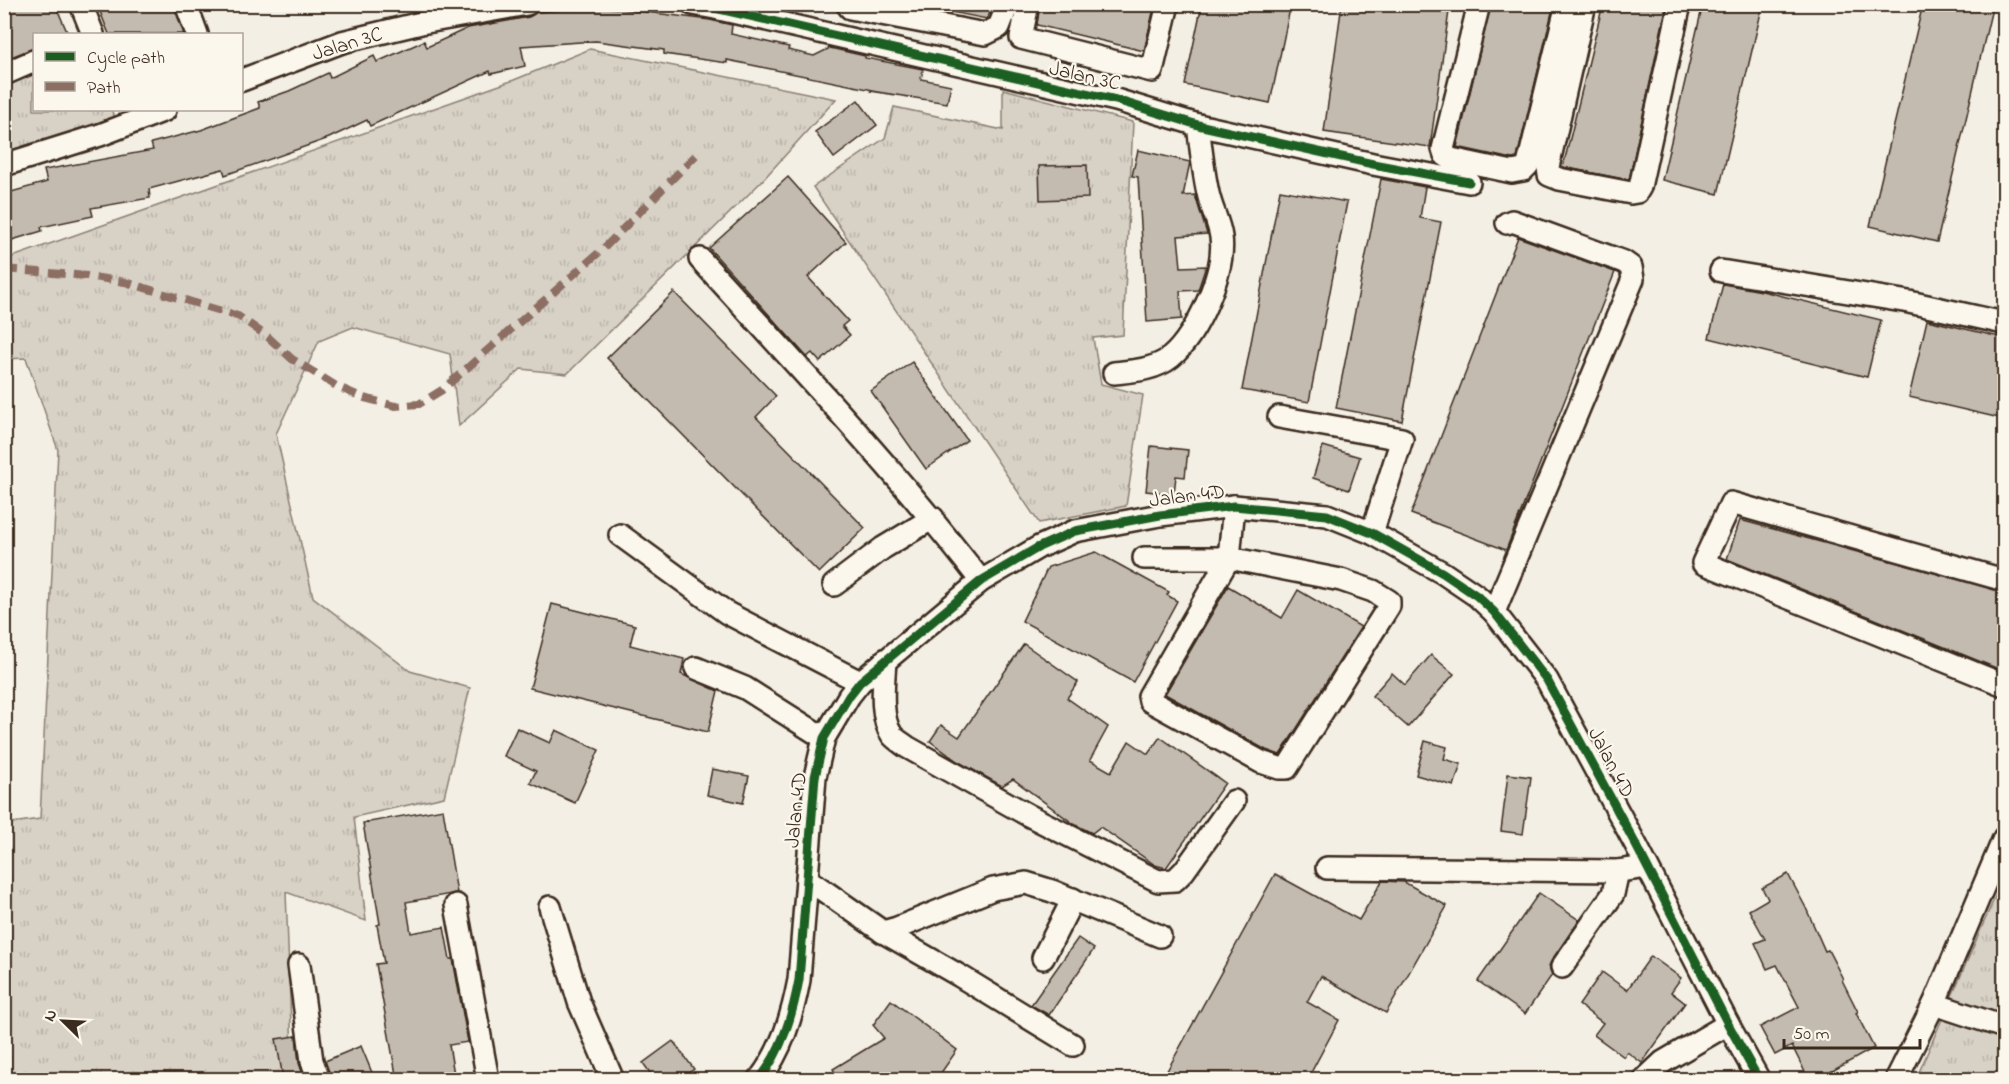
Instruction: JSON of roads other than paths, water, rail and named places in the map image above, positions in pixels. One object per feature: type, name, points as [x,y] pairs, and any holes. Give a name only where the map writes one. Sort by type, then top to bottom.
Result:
[{"type":"street","points":[[68,4],[78,33]]},
{"type":"street","points":[[81,4],[93,33]]},
{"type":"street","points":[[186,4],[197,33]]},
{"type":"street","name":"Jalan 3C","points":[[243,80],[342,42],[422,23],[527,4]]},
{"type":"street","name":"Jalan 3C","points":[[693,4],[1116,100],[1198,125],[1372,164],[1469,182]]},
{"type":"street","points":[[847,4],[850,8],[924,13],[985,34],[999,27],[1008,4]]},
{"type":"street","points":[[1028,4],[1021,38],[1152,71],[1167,4]]},
{"type":"street","points":[[1479,4],[1443,148],[1445,155],[1451,159],[1512,172],[1523,170],[1528,165],[1567,4]]},
{"type":"street","points":[[1585,4],[1548,167],[1549,175],[1631,193],[1637,192],[1640,187],[1680,4]]},
{"type":"street","points":[[4,74],[33,61]]},
{"type":"street","points":[[4,165],[100,135],[162,111]]},
{"type":"street","points":[[1114,373],[1143,370],[1171,357],[1199,317],[1217,281],[1221,238],[1208,193],[1198,125]]},
{"type":"street","points":[[1494,612],[1633,279],[1631,267],[1624,262],[1512,221],[1507,223]]},
{"type":"street","points":[[700,260],[864,438],[933,518],[981,581]]},
{"type":"street","points":[[1721,272],[1909,302],[2004,323]]},
{"type":"street","points":[[1280,417],[1402,439],[1372,533]]},
{"type":"street","points":[[2004,580],[1731,503],[1703,563],[2004,685]]},
{"type":"street","points":[[1144,558],[1229,558],[1341,580],[1374,591],[1389,601],[1389,606],[1287,768],[1261,762],[1150,701],[1149,696],[1229,558],[1234,506]]},
{"type":"street","name":"Jalan 4D","points":[[759,1080],[782,1043],[793,1013],[799,980],[815,777],[824,738],[860,682],[981,581],[1039,547],[1075,531],[1160,515],[1234,506],[1327,515],[1372,533],[1443,573],[1477,596],[1494,612],[1547,680],[1728,1024],[1760,1080]]},
{"type":"street","points":[[834,585],[883,548],[933,518]]},
{"type":"street","points":[[620,535],[727,613],[860,682]]},
{"type":"street","points":[[885,660],[883,696],[887,725],[893,736],[907,747],[1028,815],[1158,881],[1175,880],[1179,876],[1234,801]]},
{"type":"street","points":[[696,668],[745,688],[824,738]]},
{"type":"street","points":[[1896,1080],[1934,1004],[2004,838]]},
{"type":"street","points":[[1327,868],[1618,871],[1647,867]]},
{"type":"street","points":[[1562,967],[1613,894],[1618,871]]},
{"type":"street","points":[[807,879],[883,932],[1073,1045]]},
{"type":"street","points":[[883,932],[993,889],[1026,883],[1072,899],[1160,936]]},
{"type":"street","points":[[1043,958],[1072,899]]},
{"type":"street","points":[[456,904],[488,1080]]},
{"type":"street","points":[[550,907],[579,1002],[613,1080]]},
{"type":"street","points":[[299,965],[312,1061],[319,1080]]},
{"type":"street","points":[[1934,1004],[2004,1027]]},
{"type":"street","points":[[1644,1080],[1663,1062],[1728,1024]]}]
